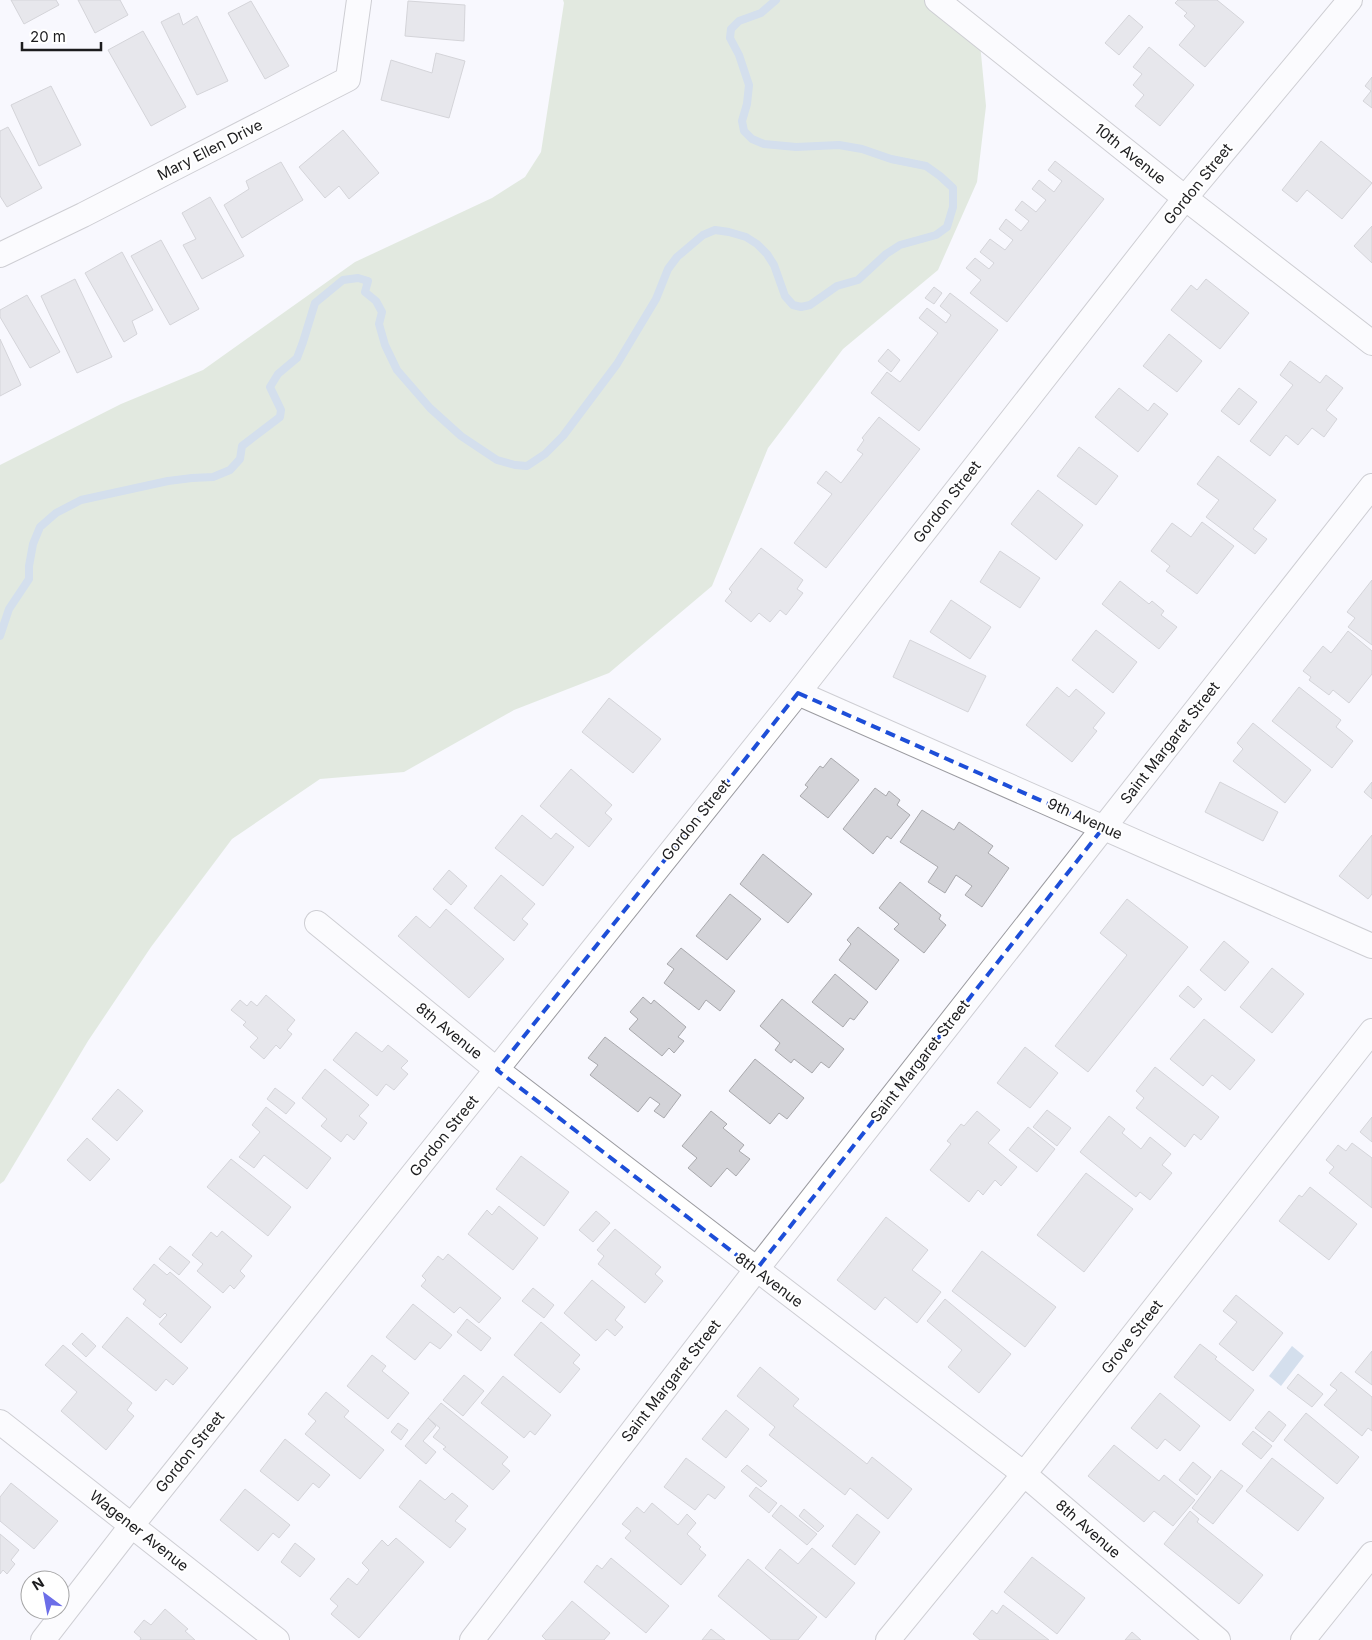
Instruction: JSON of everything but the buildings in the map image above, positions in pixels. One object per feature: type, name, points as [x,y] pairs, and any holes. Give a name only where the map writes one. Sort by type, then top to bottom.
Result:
[{"type":"street","name":"Mary Ellen Drive","points":[[0,255],[83,215],[348,79],[359,0]]},
{"type":"street","name":"10th Avenue","points":[[937,0],[1185,198],[1372,343]]},
{"type":"street","name":"Gordon Street","points":[[43,1640],[132,1525],[798,693],[1185,198],[1350,0]]},
{"type":"street","name":"Saint Margaret Street","points":[[472,1640],[756,1270],[1372,486]]},
{"type":"street","name":"9th Avenue","points":[[798,693],[1372,946]]},
{"type":"street","name":"8th Avenue","points":[[316,923],[497,1070],[1024,1474],[1218,1640]]},
{"type":"street","name":"Grove Street","points":[[888,1640],[1024,1474],[1372,1031]]},
{"type":"street","name":"Wagener Avenue","points":[[0,1422],[277,1640]]},
{"type":"street","points":[[1303,1640],[1372,1554]]},
{"type":"highlighted area","points":[[798,693],[1103,828],[756,1270],[497,1070]]},
{"type":"green space","points":[[563,0],[937,0],[979,33],[986,106],[977,182],[938,270],[843,349],[768,448],[712,586],[609,673],[514,710],[404,772],[320,779],[232,839],[151,947],[88,1041],[4,1181],[0,1184],[0,465],[121,404],[203,370],[355,262],[492,198],[525,177],[541,152]]},
{"type":"water","points":[[1292,1346],[1304,1356],[1281,1386],[1269,1376]]},
{"type":"waterway","points":[[0,636],[9,609],[29,579],[33,544],[40,527],[56,513],[81,500],[168,481],[213,477],[230,470],[240,459],[242,446],[280,417],[281,410],[270,387],[278,374],[297,358],[315,303],[343,280],[358,278],[368,281],[365,292],[376,301],[382,312],[379,324],[385,345],[397,370],[430,408],[461,436],[497,460],[527,466],[545,454],[563,436],[617,364],[656,299],[668,269],[677,257],[703,235],[715,230],[729,232],[746,237],[757,244],[774,265],[785,296],[793,305],[801,307],[810,305],[837,286],[858,280],[886,254],[900,245],[936,235],[947,227],[953,207],[953,188],[926,166],[891,159],[862,149],[839,145],[796,147],[764,144],[752,139],[744,131],[742,121],[747,104],[749,85],[739,55],[730,38],[731,29],[739,21],[761,13],[776,0]]}]
